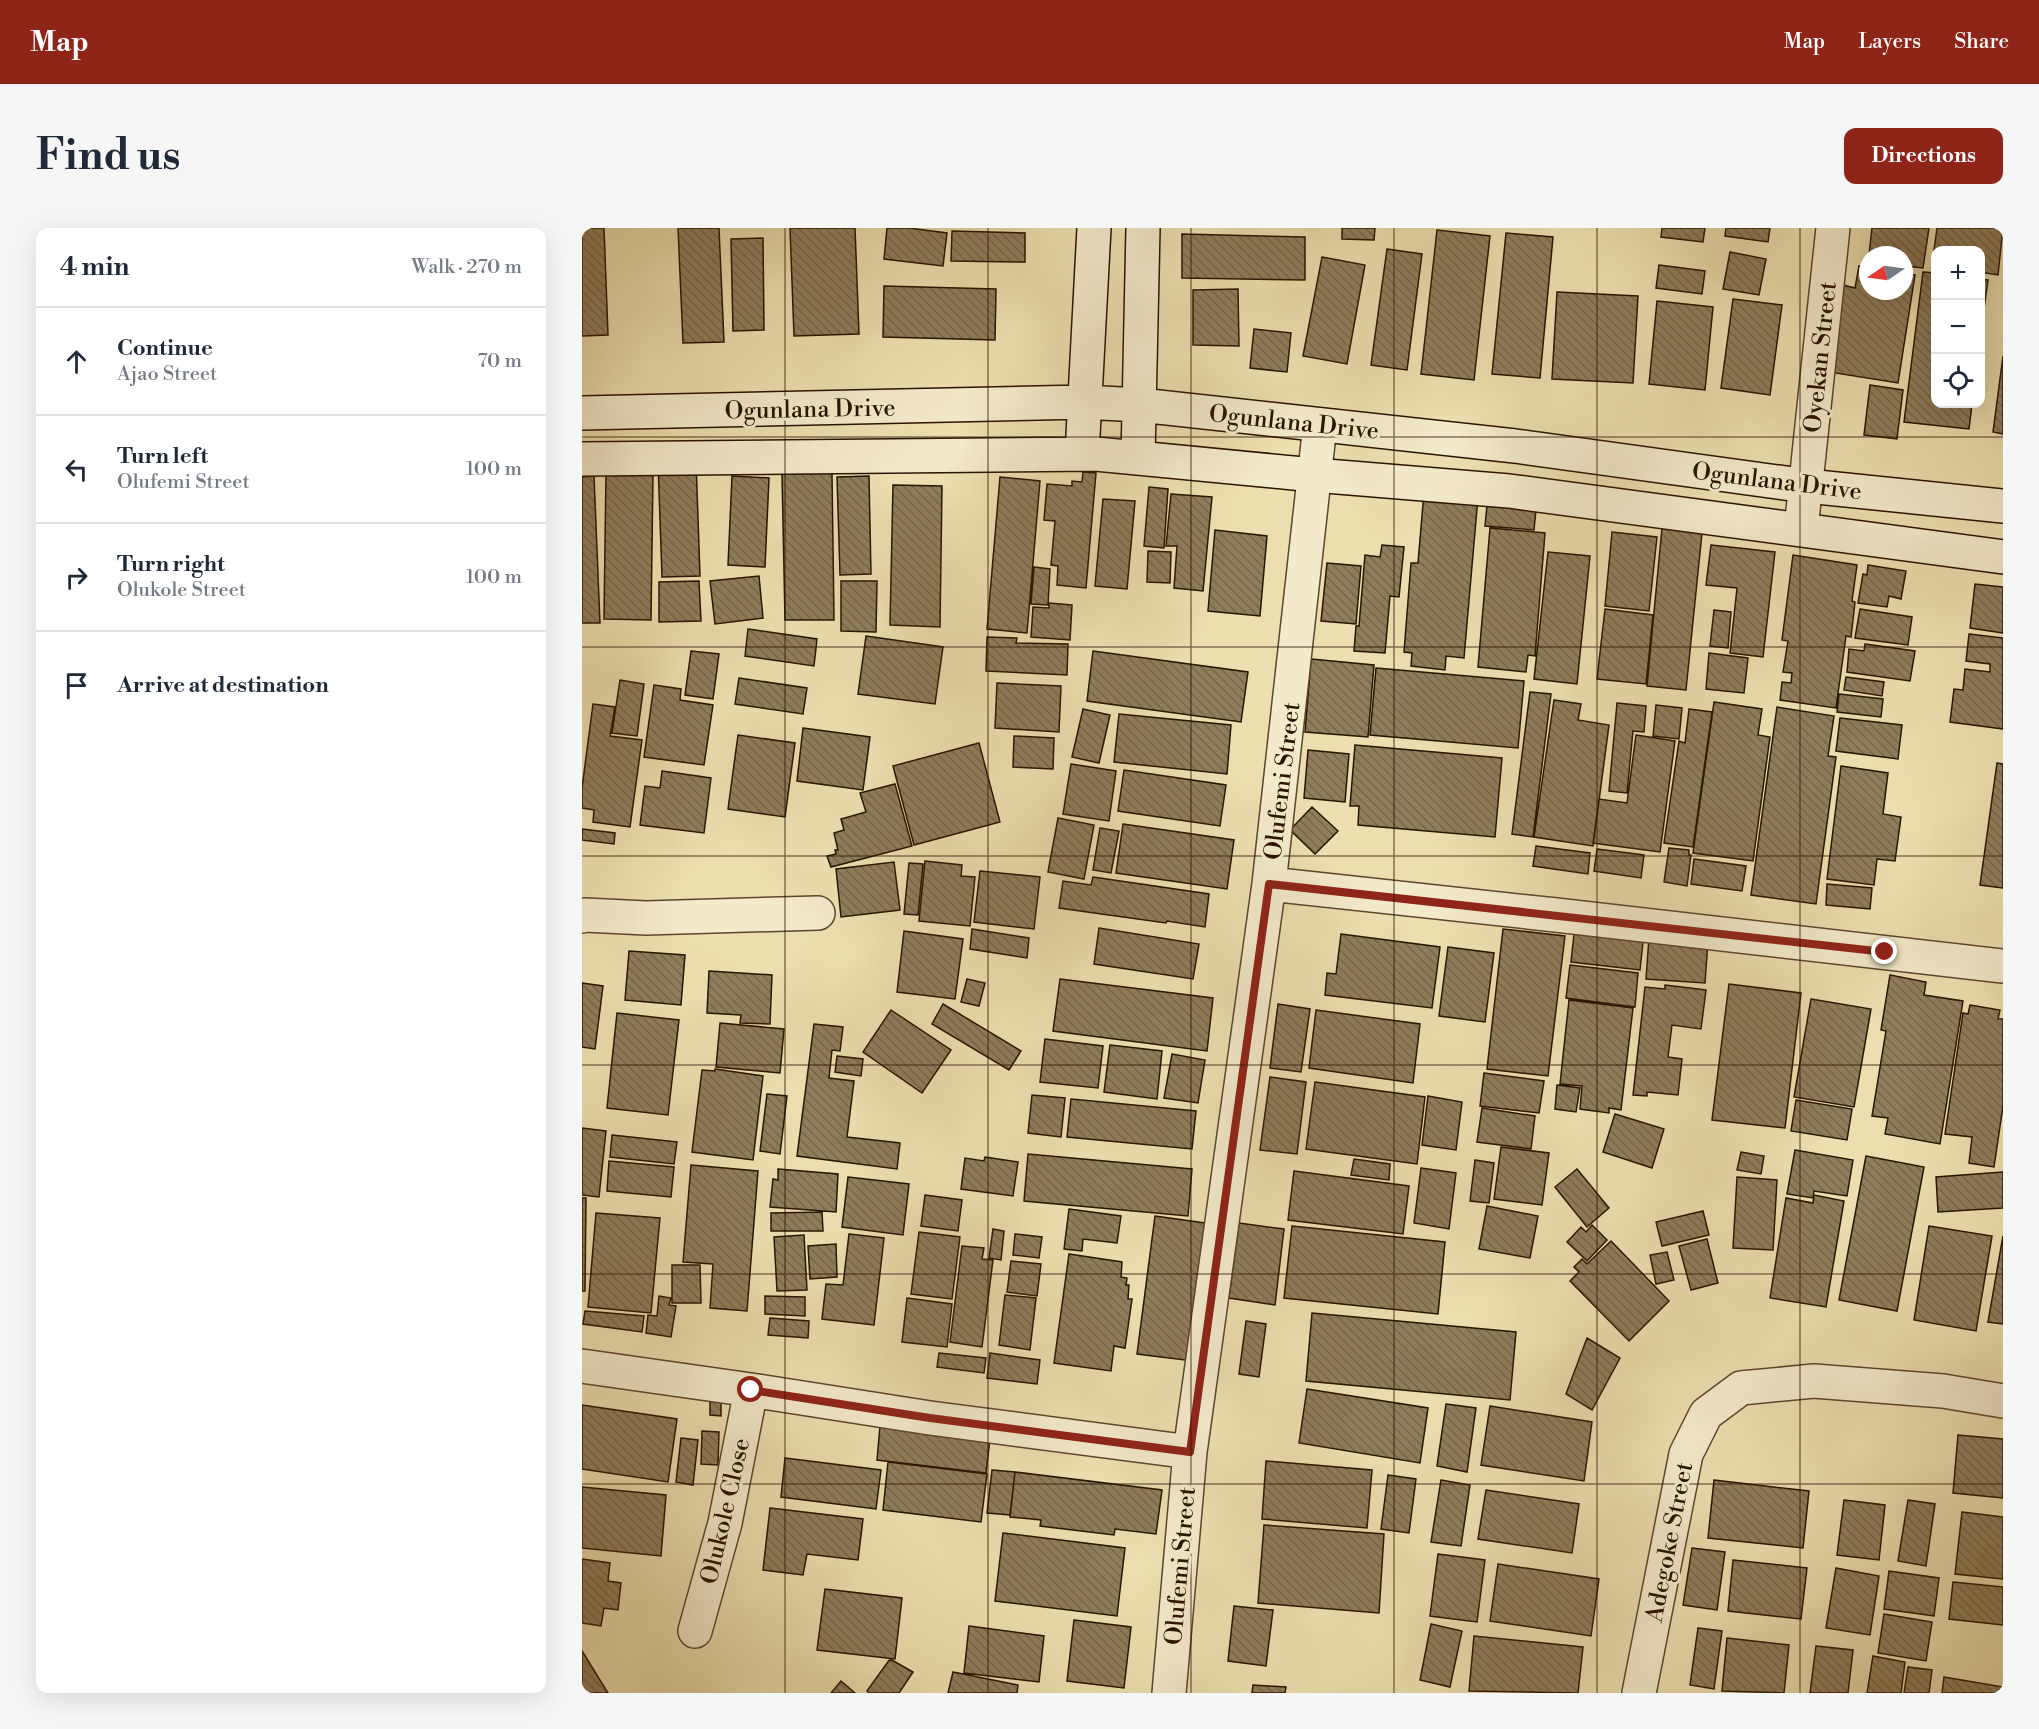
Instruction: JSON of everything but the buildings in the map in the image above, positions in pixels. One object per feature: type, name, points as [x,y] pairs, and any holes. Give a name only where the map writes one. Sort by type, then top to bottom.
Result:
[{"type":"street","points":[[1082,454],[1094,228]]},
{"type":"street","points":[[1138,458],[1143,228]]},
{"type":"street","name":"Oyekan Street","points":[[1802,529],[1833,228]]},
{"type":"street","name":"Ogunlana Drive","points":[[582,413],[1083,402],[1140,405],[1515,446],[1807,486],[2003,506]]},
{"type":"street","name":"Olufemi Street","points":[[1169,1693],[1190,1452],[1269,884],[1293,686],[1320,425]]},
{"type":"street","name":"Ogunlana Drive","points":[[582,459],[1082,454],[1509,490],[2003,557]]},
{"type":"street","points":[[1269,884],[2003,966]]},
{"type":"street","points":[[582,916],[646,918],[818,912]]},
{"type":"street","points":[[582,1366],[930,1418],[1190,1452]]},
{"type":"street","name":"Adegoke Street","points":[[1639,1693],[1686,1454],[1706,1414],[1741,1388],[1814,1381],[1943,1390],[2003,1401]]},
{"type":"street","name":"Olukole Close","points":[[695,1631],[725,1523],[751,1390]]},
{"type":"route","points":[[751,1390],[930,1418],[1190,1452],[1269,884],[1885,952]]}]
